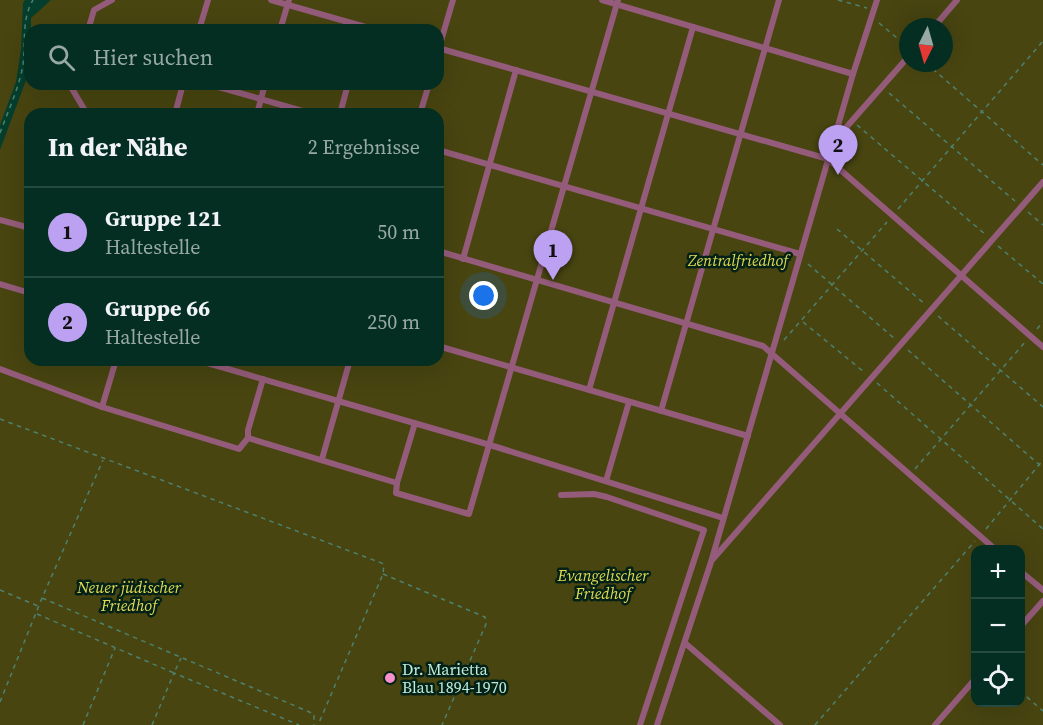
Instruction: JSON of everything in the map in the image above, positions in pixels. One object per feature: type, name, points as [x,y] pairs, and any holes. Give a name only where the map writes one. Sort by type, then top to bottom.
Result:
[{"type":"lane","points":[[90,24],[94,10],[112,0]]},
{"type":"lane","points":[[201,24],[208,0]]},
{"type":"lane","points":[[271,0],[288,2],[351,24]]},
{"type":"lane","points":[[444,29],[453,0]]},
{"type":"lane","points":[[602,0],[617,2],[853,74]]},
{"type":"lane","points":[[661,411],[779,0]]},
{"type":"lane","points":[[657,725],[711,562],[853,74],[877,0]]},
{"type":"lane","points":[[942,18],[957,0]]},
{"type":"lane","points":[[282,24],[288,2]]},
{"type":"lane","points":[[415,423],[396,493],[469,514],[617,2]]},
{"type":"lane","points":[[590,390],[693,27]]},
{"type":"lane","points":[[444,51],[828,159],[1043,347]]},
{"type":"lane","points":[[834,142],[899,67]]},
{"type":"lane","points":[[463,259],[516,70]]},
{"type":"lane","points":[[73,90],[83,108]]},
{"type":"lane","points":[[177,108],[181,90]]},
{"type":"lane","points":[[229,90],[292,108]]},
{"type":"lane","points":[[259,108],[263,90]]},
{"type":"lane","points":[[342,108],[346,90]]},
{"type":"lane","points":[[422,108],[427,90]]},
{"type":"lane","points":[[444,152],[800,256]]},
{"type":"lane","points":[[711,562],[1043,182]]},
{"type":"lane","points":[[0,220],[24,226]]},
{"type":"lane","points":[[444,253],[763,346],[991,545]]},
{"type":"lane","points":[[0,284],[24,291]]},
{"type":"lane","points":[[444,348],[748,436]]},
{"type":"lane","points":[[102,407],[114,366]]},
{"type":"lane","points":[[218,366],[490,445],[723,518]]},
{"type":"lane","points":[[322,459],[348,366]]},
{"type":"lane","points":[[0,369],[102,407],[239,449],[248,438],[248,430],[263,379]]},
{"type":"lane","points":[[606,481],[629,402]]},
{"type":"lane","points":[[248,438],[397,483]]},
{"type":"lane","points":[[561,495],[607,496],[704,530],[640,725]]},
{"type":"lane","points":[[1025,575],[1043,590]]},
{"type":"lane","points":[[1025,621],[1043,601]]},
{"type":"lane","points":[[685,643],[780,725]]},
{"type":"lane","points":[[935,725],[971,683]]},
{"type":"path","points":[[25,24],[28,9],[33,0]]},
{"type":"path","points":[[838,0],[873,13],[899,38]]},
{"type":"path","points":[[0,133],[18,84],[24,36]]},
{"type":"path","points":[[773,353],[1043,41]]},
{"type":"path","points":[[936,72],[1043,165]]},
{"type":"path","points":[[882,87],[1043,225]]},
{"type":"path","points":[[852,121],[1043,284]]},
{"type":"path","points":[[837,229],[863,249],[1043,407]]},
{"type":"path","points":[[800,256],[1043,468]]},
{"type":"path","points":[[802,321],[872,378],[1043,529]]},
{"type":"path","points":[[910,474],[1043,322]]},
{"type":"path","points":[[0,419],[98,456],[103,460],[384,564],[383,574],[318,725]]},
{"type":"path","points":[[0,702],[42,598],[103,460]]},
{"type":"path","points":[[815,725],[1043,460]]},
{"type":"path","points":[[383,574],[485,617],[486,624],[442,725]]},
{"type":"path","points":[[0,590],[39,606]]},
{"type":"path","points":[[42,598],[314,714],[314,725]]},
{"type":"path","points":[[36,614],[299,725]]},
{"type":"path","points":[[83,725],[116,647]]},
{"type":"path","points":[[152,725],[181,658]]},
{"type":"path","points":[[1025,695],[1043,711]]},
{"type":"green space","points":[[0,0],[25,0],[16,82],[0,125]]},
{"type":"green space","name":"Zentralfriedhof","points":[[51,0],[1043,0],[1043,725],[0,725],[0,150],[24,86],[24,90],[444,90],[444,24],[31,24],[31,18]]},
{"type":"place","name":"Gruppe 66","points":[[838,175]]},
{"type":"place","name":"Gruppe 121","points":[[553,280]]},
{"type":"place","name":"Dr. Marietta Blau 1894-1970","points":[[390,678]]},
{"type":"park label","name":"Evangelischer Friedhof","points":[[603,584]]},
{"type":"park label","name":"Neuer jüdischer Friedhof","points":[[129,596]]}]
